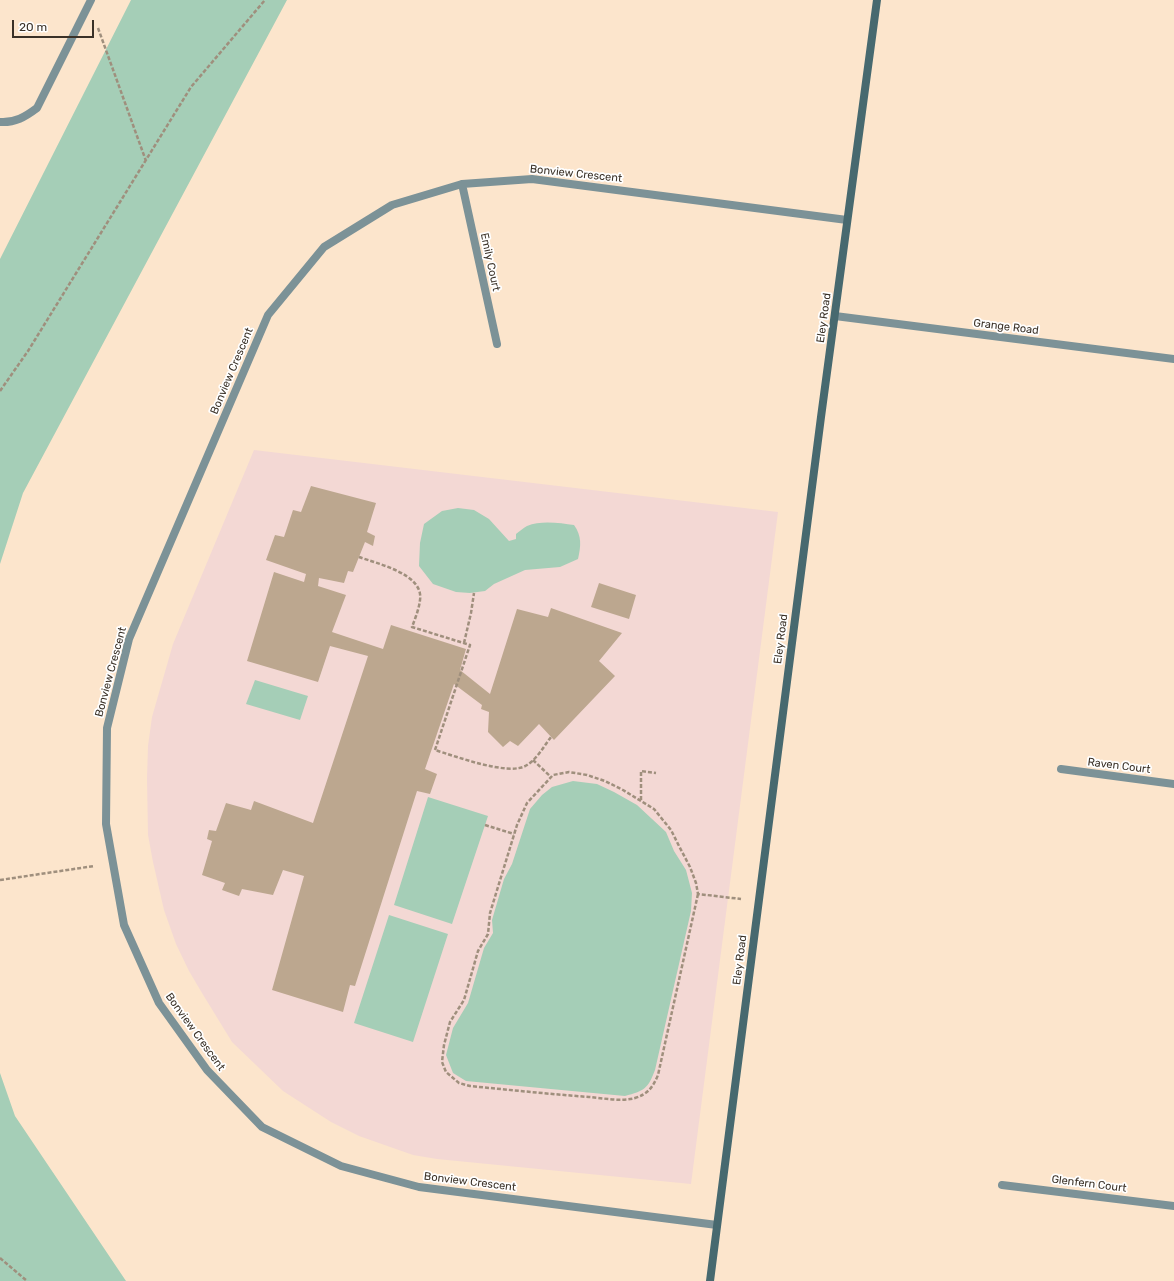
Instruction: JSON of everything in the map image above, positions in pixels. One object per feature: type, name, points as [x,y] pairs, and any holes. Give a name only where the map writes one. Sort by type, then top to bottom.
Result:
[{"type":"main road","name":"Eley Road","points":[[710,1281],[820,424],[877,0]]},
{"type":"street","points":[[0,122],[23,119],[37,108],[90,2]]},
{"type":"street","name":"Bonview Crescent","points":[[717,1225],[419,1187],[341,1166],[262,1127],[207,1070],[159,1003],[124,925],[106,824],[107,728],[129,639],[268,315],[324,247],[392,205],[462,184],[532,179],[847,220]]},
{"type":"street","name":"Emily Court","points":[[462,184],[497,344]]},
{"type":"street","name":"Grange Road","points":[[835,316],[1174,359]]},
{"type":"street","name":"Raven Court","points":[[1061,769],[1174,784]]},
{"type":"street","name":"Glenfern Court","points":[[1002,1185],[1174,1206]]},
{"type":"path","points":[[0,391],[28,351],[191,87],[265,0]]},
{"type":"path","points":[[90,2],[146,161]]},
{"type":"path","points":[[359,557],[396,570],[411,579],[418,589],[421,600],[412,627],[470,645],[435,750],[502,769],[516,769],[527,766],[551,737]]},
{"type":"path","points":[[464,643],[474,593]]},
{"type":"path","points":[[533,760],[551,777]]},
{"type":"path","points":[[640,800],[641,771],[656,773]]},
{"type":"path","points":[[569,772],[588,775],[605,781],[640,800],[654,809],[671,830],[690,867],[696,883],[698,894],[658,1075],[653,1086],[646,1094],[634,1098],[618,1099],[477,1087],[459,1083],[446,1072],[442,1062],[444,1045],[450,1022],[464,1000],[478,951],[488,934],[490,913],[514,834],[527,803],[553,775],[569,772]]},
{"type":"path","points":[[485,825],[514,834]]},
{"type":"path","points":[[0,880],[113,863]]},
{"type":"path","points":[[698,894],[759,902]]},
{"type":"path","points":[[0,1258],[27,1281]]},
{"type":"shaded area","points":[[254,450],[778,512],[691,1184],[437,1159],[413,1155],[359,1136],[331,1122],[283,1091],[232,1042],[202,993],[176,944],[164,910],[153,862],[148,835],[148,746],[152,717],[173,644]]},
{"type":"green space","points":[[131,0],[287,0],[23,493],[0,564],[0,259]]},
{"type":"green space","points":[[458,508],[474,510],[489,519],[509,541],[516,539],[516,534],[532,524],[550,522],[574,525],[577,529],[580,541],[578,559],[560,567],[525,570],[494,584],[485,591],[470,593],[456,592],[433,584],[419,566],[420,543],[424,524],[442,511]]},
{"type":"green space","points":[[255,680],[308,696],[300,720],[246,704]]},
{"type":"green space","points":[[573,781],[597,784],[614,792],[637,805],[666,832],[674,851],[686,870],[692,893],[691,911],[655,1070],[650,1081],[641,1091],[625,1096],[466,1081],[453,1073],[446,1055],[453,1028],[468,1003],[484,948],[493,933],[492,920],[504,879],[512,864],[530,809],[542,795],[552,787]]},
{"type":"green space","points":[[428,797],[488,816],[452,924],[394,905]]},
{"type":"green space","points":[[389,915],[448,934],[413,1042],[354,1023]]},
{"type":"green space","points":[[0,1073],[15,1116],[126,1281],[0,1281]]},
{"type":"building","points":[[311,486],[376,503],[367,532],[375,536],[373,546],[365,542],[353,572],[348,571],[344,583],[319,578],[318,586],[346,595],[332,632],[383,649],[391,625],[466,649],[460,670],[490,694],[517,609],[548,617],[551,608],[622,633],[599,661],[615,676],[554,740],[539,724],[518,746],[510,741],[503,747],[488,732],[489,712],[481,709],[482,705],[454,684],[425,769],[437,774],[430,794],[417,791],[355,986],[350,985],[343,1012],[272,990],[304,876],[283,870],[273,895],[242,889],[239,896],[222,890],[225,883],[202,875],[212,841],[207,839],[209,830],[216,831],[226,803],[251,810],[254,801],[313,823],[368,656],[330,646],[318,682],[247,661],[274,572],[304,582],[306,574],[266,560],[275,535],[284,537],[293,510],[301,512]]},
{"type":"building","points":[[599,583],[636,595],[629,619],[591,607]]}]
